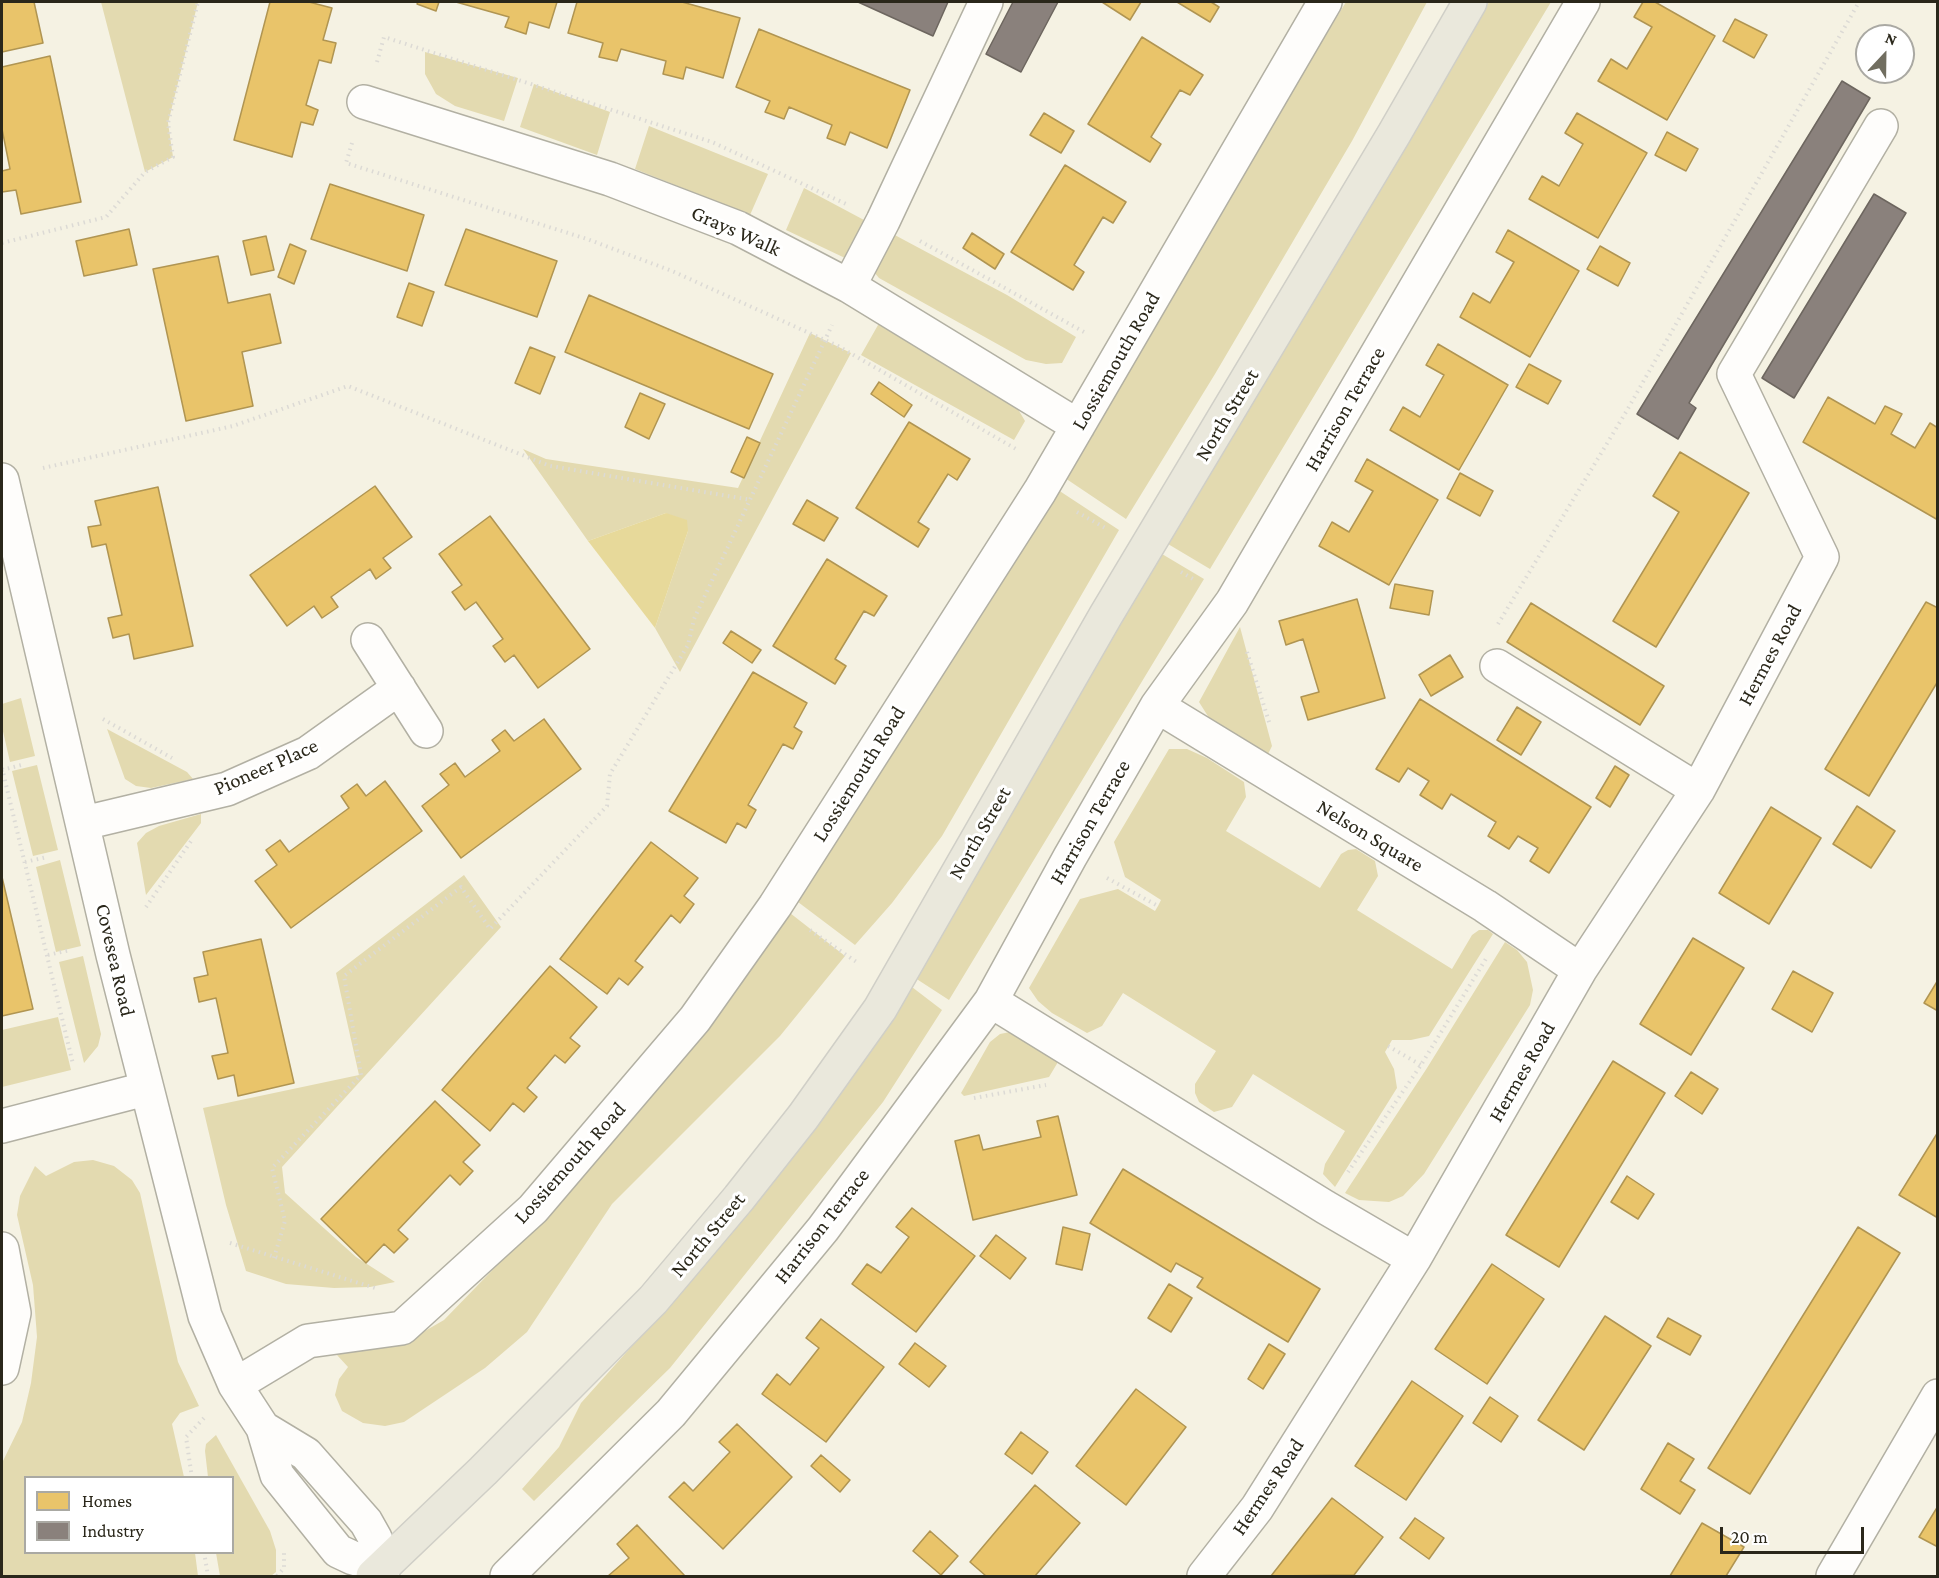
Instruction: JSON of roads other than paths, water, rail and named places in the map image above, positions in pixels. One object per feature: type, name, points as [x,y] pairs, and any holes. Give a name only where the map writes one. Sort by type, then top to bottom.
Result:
[{"type":"main road","name":"North Street","points":[[379,1572],[653,1300],[739,1198],[803,1117],[880,1009],[891,986],[1106,615],[1394,135],[1470,2]]},
{"type":"street","points":[[849,286],[883,221],[986,2]]},
{"type":"street","name":"Lossiemouth Road","points":[[235,1385],[308,1341],[402,1328],[533,1209],[695,1019],[775,906],[1040,491],[1325,2]]},
{"type":"street","name":"Harrison Terrace","points":[[507,1576],[671,1413],[824,1229],[991,1001],[1157,705],[1232,602],[1583,2]]},
{"type":"street","name":"Grays Walk","points":[[364,102],[610,179],[738,228],[849,286],[1078,426]]},
{"type":"street","name":"Hermes Road","points":[[1204,1576],[1257,1508],[1414,1259],[1580,970],[1698,790],[1822,557],[1734,374],[1881,126]]},
{"type":"street","name":"Covesea Road","points":[[2,480],[146,1089],[205,1316],[235,1385],[263,1428],[277,1475],[338,1551],[379,1572]]},
{"type":"street","points":[[368,640],[426,731]]},
{"type":"street","points":[[1497,666],[1698,790]]},
{"type":"street","name":"Pioneer Place","points":[[84,823],[227,789],[309,753],[399,688]]},
{"type":"street","name":"Nelson Square","points":[[1157,705],[1485,906],[1580,970]]},
{"type":"street","points":[[991,1001],[1112,1073],[1325,1207],[1414,1259]]},
{"type":"street","points":[[2,1126],[146,1089]]},
{"type":"street","points":[[2,1249],[14,1313],[2,1368]]},
{"type":"street","points":[[1833,1576],[1938,1396]]}]
